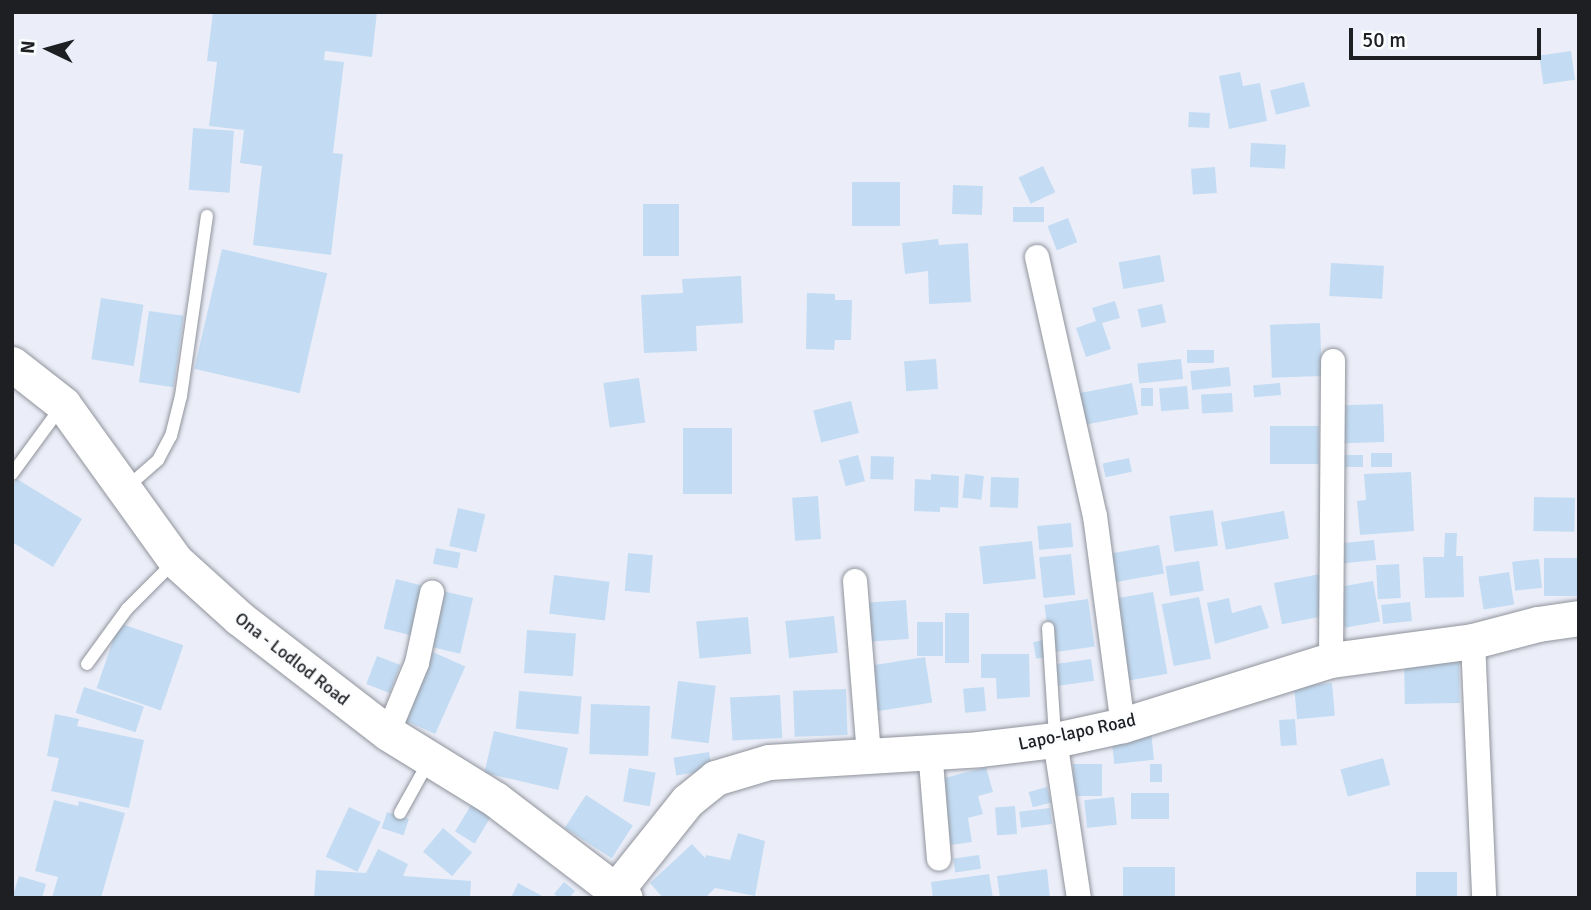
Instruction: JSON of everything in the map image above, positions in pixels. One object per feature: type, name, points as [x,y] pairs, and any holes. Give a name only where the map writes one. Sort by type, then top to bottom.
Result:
[{"type":"street","points":[[1037,257],[1095,516],[1123,725]]},
{"type":"street","points":[[1331,660],[1333,361]]},
{"type":"street","name":"Ona - Lodlod Road","points":[[12,364],[63,404],[176,561],[239,618],[388,733],[495,799],[621,894]]},
{"type":"street","points":[[855,581],[869,754]]},
{"type":"street","points":[[388,733],[418,663],[432,593]]},
{"type":"street","name":"Lapo-lapo Road","points":[[621,894],[687,801],[715,778],[769,762],[979,749],[1055,740],[1123,725],[1331,660],[1473,642],[1538,624],[1579,618]]},
{"type":"street","points":[[1473,642],[1484,898]]},
{"type":"street","points":[[1055,740],[1079,898]]},
{"type":"street","points":[[930,750],[939,859]]},
{"type":"lane","points":[[126,488],[158,460],[172,436],[181,396],[207,216]]},
{"type":"lane","points":[[12,474],[63,404]]},
{"type":"lane","points":[[87,664],[127,609],[176,561]]},
{"type":"lane","points":[[1048,628],[1055,740]]},
{"type":"lane","points":[[400,813],[430,760]]},
{"type":"building","points":[[213,12],[377,12],[372,57],[325,51],[324,60],[344,62],[333,153],[343,154],[331,255],[253,245],[262,166],[240,163],[244,130],[209,126],[217,62],[207,61]]},
{"type":"building","points":[[1571,51],[1575,80],[1543,84],[1539,55]]},
{"type":"building","points":[[1240,72],[1243,86],[1260,83],[1267,121],[1229,129],[1219,76]]},
{"type":"building","points":[[1304,82],[1310,106],[1276,115],[1270,90]]},
{"type":"building","points":[[1189,112],[1210,113],[1209,128],[1188,127]]},
{"type":"building","points":[[193,128],[234,131],[230,193],[189,190]]},
{"type":"building","points":[[1251,143],[1286,145],[1285,169],[1250,167]]},
{"type":"building","points":[[1043,166],[1055,192],[1031,204],[1019,177]]},
{"type":"building","points":[[1215,167],[1217,193],[1193,195],[1191,169]]},
{"type":"building","points":[[852,182],[900,182],[900,226],[852,226]]},
{"type":"building","points":[[953,185],[983,186],[982,215],[952,214]]},
{"type":"building","points":[[643,204],[679,204],[679,256],[643,256]]},
{"type":"building","points":[[1013,207],[1044,207],[1044,222],[1013,222]]},
{"type":"building","points":[[1068,218],[1077,242],[1057,250],[1047,226]]},
{"type":"building","points":[[938,239],[939,245],[968,243],[971,302],[929,304],[928,271],[905,274],[902,243]]},
{"type":"building","points":[[222,249],[327,273],[300,393],[194,369]]},
{"type":"building","points":[[1160,255],[1165,282],[1123,289],[1119,262]]},
{"type":"building","points":[[1331,263],[1384,266],[1382,299],[1329,296]]},
{"type":"building","points":[[741,276],[743,323],[696,326],[697,351],[644,353],[641,295],[683,293],[682,279]]},
{"type":"building","points":[[807,293],[835,294],[835,300],[852,300],[851,340],[835,340],[834,350],[806,349]]},
{"type":"building","points":[[101,298],[143,305],[134,366],[91,359]]},
{"type":"building","points":[[1115,301],[1120,318],[1102,323],[1111,349],[1086,357],[1076,328],[1096,321],[1092,308]]},
{"type":"building","points":[[1162,304],[1166,323],[1141,328],[1138,309]]},
{"type":"building","points":[[149,311],[184,316],[174,387],[139,382]]},
{"type":"building","points":[[1320,323],[1322,376],[1272,378],[1270,325]]},
{"type":"building","points":[[1187,350],[1214,350],[1214,363],[1187,363]]},
{"type":"building","points":[[936,359],[938,389],[906,391],[904,361]]},
{"type":"building","points":[[1181,359],[1183,379],[1139,383],[1137,364]]},
{"type":"building","points":[[1229,367],[1231,386],[1192,390],[1190,371]]},
{"type":"building","points":[[639,378],[645,423],[610,428],[603,383]]},
{"type":"building","points":[[1132,383],[1138,414],[1081,425],[1075,394]]},
{"type":"building","points":[[1280,383],[1281,395],[1254,397],[1253,385]]},
{"type":"building","points":[[1187,386],[1189,409],[1161,411],[1159,388]]},
{"type":"building","points":[[1141,388],[1153,388],[1153,406],[1141,406]]},
{"type":"building","points":[[1232,393],[1233,412],[1202,414],[1201,395]]},
{"type":"building","points":[[851,401],[859,433],[821,442],[813,410]]},
{"type":"building","points":[[1383,404],[1384,442],[1338,444],[1337,406]]},
{"type":"building","points":[[1270,426],[1319,426],[1319,464],[1270,464]]},
{"type":"building","points":[[683,428],[732,428],[732,494],[683,494]]},
{"type":"building","points":[[1371,453],[1392,453],[1392,467],[1371,467]]},
{"type":"building","points":[[858,455],[865,481],[846,486],[839,460]]},
{"type":"building","points":[[1340,455],[1363,455],[1363,467],[1340,467]]},
{"type":"building","points":[[871,456],[894,457],[893,480],[870,479]]},
{"type":"building","points":[[1129,458],[1132,472],[1106,477],[1103,464]]},
{"type":"building","points":[[1411,472],[1414,531],[1360,535],[1357,501],[1366,500],[1364,474]]},
{"type":"building","points":[[931,474],[959,476],[958,508],[940,507],[940,512],[914,511],[915,479],[931,480]]},
{"type":"building","points":[[965,474],[984,476],[981,500],[962,498]]},
{"type":"building","points":[[991,477],[1019,478],[1018,508],[990,507]]},
{"type":"building","points":[[17,479],[82,519],[53,567],[12,542],[12,487]]},
{"type":"building","points":[[818,496],[821,539],[795,541],[792,498]]},
{"type":"building","points":[[1534,497],[1575,498],[1574,532],[1533,531]]},
{"type":"building","points":[[458,508],[485,514],[477,552],[449,546]]},
{"type":"building","points":[[1213,510],[1218,546],[1174,552],[1169,516]]},
{"type":"building","points":[[1284,511],[1289,539],[1226,550],[1221,522]]},
{"type":"building","points":[[1071,523],[1073,547],[1039,550],[1037,526]]},
{"type":"building","points":[[1445,533],[1457,533],[1456,556],[1463,556],[1464,597],[1425,598],[1423,557],[1444,557]]},
{"type":"building","points":[[1374,540],[1376,560],[1339,564],[1337,544]]},
{"type":"building","points":[[1032,541],[1036,579],[983,584],[979,547]]},
{"type":"building","points":[[1159,545],[1164,574],[1112,583],[1107,554]]},
{"type":"building","points":[[436,548],[461,553],[457,568],[433,564]]},
{"type":"building","points":[[628,553],[653,555],[650,593],[625,591]]},
{"type":"building","points":[[1071,554],[1075,595],[1043,598],[1039,557]]},
{"type":"building","points":[[1544,558],[1579,558],[1579,596],[1544,596]]},
{"type":"building","points":[[1539,559],[1542,588],[1515,591],[1512,562]]},
{"type":"building","points":[[1199,561],[1204,591],[1170,596],[1165,566]]},
{"type":"building","points":[[1399,564],[1401,598],[1378,599],[1376,565]]},
{"type":"building","points":[[1509,572],[1514,605],[1484,609],[1478,577]]},
{"type":"building","points":[[1320,574],[1328,615],[1282,624],[1274,583]]},
{"type":"building","points":[[554,575],[610,582],[605,621],[549,614]]},
{"type":"building","points":[[396,579],[432,588],[420,637],[384,628]]},
{"type":"building","points":[[1373,581],[1380,621],[1345,628],[1338,587]]},
{"type":"building","points":[[438,590],[473,598],[460,654],[425,646]]},
{"type":"building","points":[[1153,592],[1167,674],[1127,681],[1113,599]]},
{"type":"building","points":[[1199,597],[1211,659],[1174,666],[1162,604]]},
{"type":"building","points":[[1229,598],[1232,613],[1261,605],[1269,628],[1215,644],[1207,603]]},
{"type":"building","points":[[1088,599],[1095,647],[1051,653],[1044,605]]},
{"type":"building","points":[[906,600],[909,639],[861,642],[858,603]]},
{"type":"building","points":[[1410,602],[1412,621],[1383,624],[1381,605]]},
{"type":"building","points":[[945,613],[969,613],[969,663],[945,663]]},
{"type":"building","points":[[834,616],[838,653],[789,658],[785,621]]},
{"type":"building","points":[[748,617],[751,654],[699,658],[696,622]]},
{"type":"building","points":[[917,622],[943,622],[943,656],[917,656]]},
{"type":"building","points":[[119,623],[183,645],[161,710],[97,688]]},
{"type":"building","points":[[527,630],[576,633],[573,676],[524,673]]},
{"type":"building","points":[[1044,640],[1047,657],[1036,659],[1033,642]]},
{"type":"building","points":[[426,649],[465,666],[435,734],[396,717]]},
{"type":"building","points":[[981,654],[1029,654],[1030,697],[997,699],[996,678],[981,678]]},
{"type":"building","points":[[377,656],[400,665],[390,693],[366,684]]},
{"type":"building","points":[[1459,656],[1460,703],[1405,704],[1404,657]]},
{"type":"building","points":[[925,657],[932,702],[871,712],[864,667]]},
{"type":"building","points":[[1091,659],[1094,681],[1055,686],[1052,664]]},
{"type":"building","points":[[678,681],[716,686],[709,743],[671,739]]},
{"type":"building","points":[[1332,683],[1335,716],[1297,719],[1294,686]]},
{"type":"building","points":[[84,687],[144,706],[136,732],[76,713]]},
{"type":"building","points":[[984,687],[986,711],[965,713],[963,689]]},
{"type":"building","points":[[846,689],[848,735],[795,737],[793,691]]},
{"type":"building","points":[[519,691],[582,696],[578,734],[516,729]]},
{"type":"building","points":[[780,695],[782,738],[732,741],[730,698]]},
{"type":"building","points":[[591,704],[650,706],[648,756],[589,754]]},
{"type":"building","points":[[55,714],[79,719],[77,726],[144,740],[129,808],[51,791],[59,758],[47,756]]},
{"type":"building","points":[[1295,719],[1297,745],[1281,746],[1279,720]]},
{"type":"building","points":[[494,731],[568,748],[558,790],[484,773]]},
{"type":"building","points":[[1151,731],[1154,760],[1114,764],[1111,735]]},
{"type":"building","points":[[709,752],[712,770],[676,775],[673,758]]},
{"type":"building","points":[[1383,758],[1390,785],[1348,796],[1340,769]]},
{"type":"building","points":[[1073,764],[1102,764],[1102,796],[1073,796]]},
{"type":"building","points":[[1150,764],[1162,764],[1162,782],[1150,782]]},
{"type":"building","points":[[986,767],[993,792],[978,796],[983,814],[968,818],[972,842],[951,845],[941,779]]},
{"type":"building","points":[[629,768],[656,773],[650,806],[623,801]]},
{"type":"building","points":[[1047,787],[1051,802],[1033,807],[1029,792]]},
{"type":"building","points":[[1131,793],[1169,793],[1169,819],[1131,819]]},
{"type":"building","points":[[586,795],[633,825],[612,858],[565,828]]},
{"type":"building","points":[[1114,797],[1117,825],[1087,828],[1084,800]]},
{"type":"building","points":[[54,800],[78,806],[79,801],[125,813],[101,898],[52,898],[58,877],[35,871]]},
{"type":"building","points":[[471,805],[491,817],[475,843],[455,832]]},
{"type":"building","points":[[1015,806],[1017,834],[997,835],[995,807]]},
{"type":"building","points":[[349,807],[381,822],[357,872],[326,857]]},
{"type":"building","points":[[1050,808],[1052,824],[1021,828],[1019,812]]},
{"type":"building","points":[[387,812],[409,819],[404,835],[382,828]]},
{"type":"building","points":[[443,828],[472,852],[452,876],[423,852]]},
{"type":"building","points":[[738,833],[765,841],[755,896],[715,888],[705,898],[663,898],[650,883],[692,844],[705,858],[706,855],[730,860]]},
{"type":"building","points":[[378,849],[408,864],[403,876],[471,881],[470,898],[314,898],[316,870],[366,873]]},
{"type":"building","points":[[979,855],[981,869],[955,872],[953,859]]},
{"type":"building","points":[[1123,867],[1175,867],[1175,898],[1123,898]]},
{"type":"building","points":[[1047,869],[1050,898],[1000,898],[997,876]]},
{"type":"building","points":[[1416,872],[1457,872],[1457,898],[1416,898]]},
{"type":"building","points":[[989,874],[993,898],[933,898],[931,882]]},
{"type":"building","points":[[19,876],[46,884],[42,898],[12,898]]},
{"type":"building","points":[[564,882],[575,891],[569,898],[559,898],[554,894]]},
{"type":"building","points":[[518,883],[546,898],[511,898]]}]
